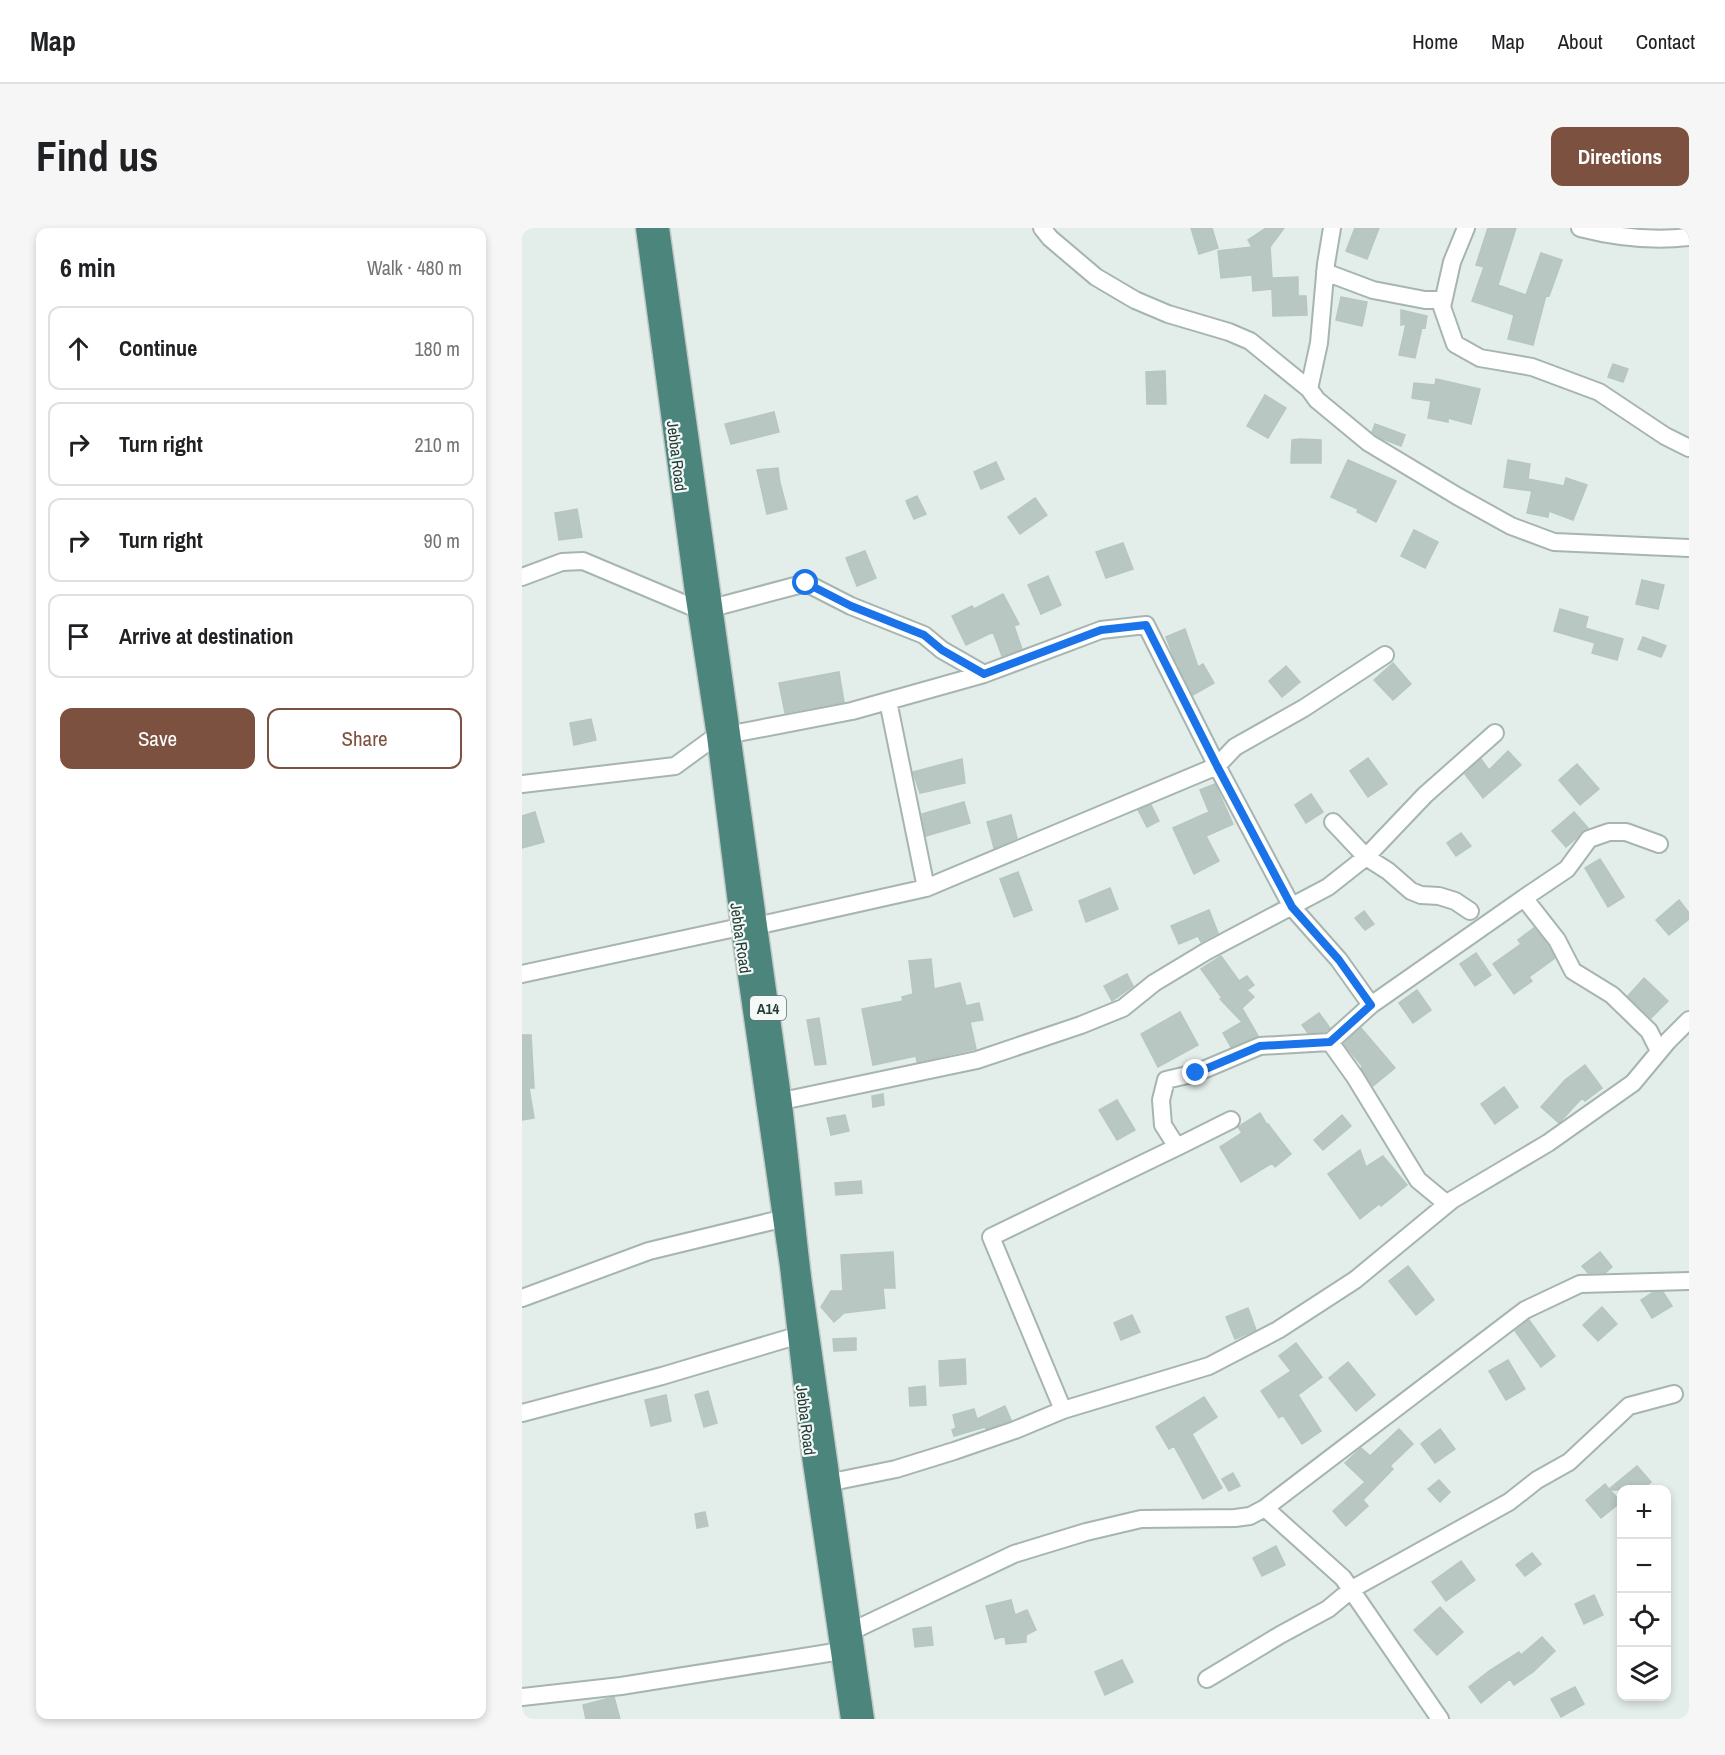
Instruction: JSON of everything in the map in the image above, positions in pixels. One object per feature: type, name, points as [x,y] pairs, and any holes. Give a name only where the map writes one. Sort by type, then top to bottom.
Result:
[{"type":"highway","name":"Jebba Road","points":[[645,228],[724,735],[814,1477],[850,1719]]},
{"type":"highway","name":"Jebba Road","points":[[660,228],[705,609]]},
{"type":"highway","name":"Jebba Road","points":[[748,927],[782,1101],[803,1282],[865,1719]]},
{"type":"street","points":[[1042,228],[1050,238],[1096,277],[1146,305],[1250,341],[1309,388],[1317,400],[1369,443],[1456,496],[1511,526],[1554,542],[1689,548]]},
{"type":"street","points":[[1309,388],[1319,343],[1325,273],[1332,228]]},
{"type":"street","points":[[1466,228],[1452,262],[1442,307],[1455,344],[1480,358],[1532,367],[1599,392],[1665,436],[1689,448]]},
{"type":"street","points":[[1580,228],[1640,237],[1668,239],[1689,237]]},
{"type":"street","points":[[1325,273],[1373,290],[1425,300],[1443,300]]},
{"type":"street","points":[[522,577],[562,562],[583,561],[705,609],[806,583],[851,606],[924,635],[942,650],[984,674]]},
{"type":"street","points":[[522,784],[675,766],[724,735],[852,711],[984,674],[1101,630],[1146,625],[1292,907],[1339,960],[1371,1005]]},
{"type":"street","points":[[522,975],[926,888],[1217,766],[1235,747],[1304,708],[1384,655]]},
{"type":"street","points":[[888,701],[926,888]]},
{"type":"street","points":[[782,1101],[977,1060],[1081,1025],[1123,1008],[1154,983],[1198,956],[1328,887],[1365,857],[1425,795],[1495,733]]},
{"type":"street","points":[[1332,822],[1365,857],[1388,871],[1411,891],[1455,901],[1470,911]]},
{"type":"street","points":[[1177,1147],[1163,1125],[1161,1100],[1166,1080],[1196,1073],[1260,1046],[1330,1042],[1371,1005],[1567,870],[1589,839],[1609,832],[1626,832],[1659,844]]},
{"type":"street","points":[[1524,898],[1557,940],[1573,971],[1612,995],[1649,1031],[1659,1051]]},
{"type":"street","points":[[832,1482],[896,1469],[954,1451],[1063,1410],[1209,1366],[1278,1330],[1355,1280],[1447,1204],[1548,1143],[1633,1083],[1659,1051],[1689,1020]]},
{"type":"street","points":[[1330,1042],[1355,1077],[1418,1179],[1447,1204]]},
{"type":"street","points":[[1063,1410],[991,1237],[1231,1120]]},
{"type":"street","points":[[522,1298],[649,1251],[781,1219]]},
{"type":"street","points":[[852,1631],[1014,1554],[1086,1532],[1141,1519],[1250,1516],[1265,1508],[1525,1310],[1580,1284],[1689,1281]]},
{"type":"street","points":[[522,1413],[662,1376],[796,1336]]},
{"type":"street","points":[[1207,1679],[1272,1639],[1328,1609],[1352,1589],[1509,1502],[1537,1480],[1569,1462],[1629,1406],[1674,1394]]},
{"type":"street","points":[[1265,1508],[1343,1578],[1440,1719]]},
{"type":"street","points":[[522,1697],[621,1686],[841,1651]]},
{"type":"building","points":[[1191,228],[1212,228],[1218,248],[1199,254]]},
{"type":"building","points":[[1266,228],[1284,228],[1270,247],[1272,278],[1298,277],[1298,296],[1306,296],[1307,315],[1273,316],[1272,289],[1253,291],[1252,275],[1221,278],[1218,251],[1252,247],[1248,240]]},
{"type":"building","points":[[1355,228],[1379,228],[1367,259],[1346,251]]},
{"type":"building","points":[[1488,228],[1516,228],[1498,285],[1526,295],[1541,253],[1562,260],[1549,296],[1546,295],[1533,345],[1508,339],[1514,315],[1472,301],[1484,267],[1476,265]]},
{"type":"building","points":[[1341,297],[1367,302],[1362,326],[1336,320]]},
{"type":"building","points":[[1401,310],[1427,316],[1415,358],[1399,355],[1406,324],[1401,325]]},
{"type":"building","points":[[1613,364],[1628,369],[1623,382],[1608,377]]},
{"type":"building","points":[[1165,371],[1166,404],[1147,404],[1146,372]]},
{"type":"building","points":[[1436,379],[1480,389],[1471,424],[1448,418],[1448,422],[1428,418],[1431,401],[1412,398],[1414,383],[1435,385]]},
{"type":"building","points":[[1265,395],[1286,408],[1268,438],[1247,426]]},
{"type":"building","points":[[774,412],[779,432],[731,444],[725,424]]},
{"type":"building","points":[[1375,424],[1405,435],[1401,446],[1372,432]]},
{"type":"building","points":[[1292,440],[1321,440],[1321,463],[1291,463]]},
{"type":"building","points":[[1348,460],[1396,481],[1376,522],[1357,512],[1358,509],[1331,497]]},
{"type":"building","points":[[1508,460],[1530,464],[1528,479],[1564,486],[1566,478],[1587,485],[1573,520],[1549,511],[1548,517],[1527,513],[1532,491],[1504,487]]},
{"type":"building","points":[[996,462],[1004,479],[981,489],[974,472]]},
{"type":"building","points":[[778,468],[787,509],[767,514],[757,470]]},
{"type":"building","points":[[917,496],[926,514],[914,519],[906,501]]},
{"type":"building","points":[[1035,498],[1047,515],[1020,534],[1008,517]]},
{"type":"building","points":[[577,509],[582,537],[559,540],[555,513]]},
{"type":"building","points":[[1414,530],[1438,542],[1425,568],[1401,556]]},
{"type":"building","points":[[1123,543],[1133,569],[1106,578],[1096,552]]},
{"type":"building","points":[[865,551],[876,578],[857,586],[846,558]]},
{"type":"building","points":[[1048,576],[1061,605],[1041,614],[1028,585]]},
{"type":"building","points":[[1642,580],[1664,585],[1658,609],[1636,604]]},
{"type":"building","points":[[1003,594],[1019,624],[1014,626],[1022,649],[1002,656],[993,632],[966,645],[952,616],[972,606],[974,609]]},
{"type":"building","points":[[1560,609],[1588,617],[1585,628],[1623,639],[1617,660],[1592,653],[1595,643],[1554,631]]},
{"type":"building","points":[[1185,629],[1198,667],[1203,664],[1214,683],[1193,695],[1166,637]]},
{"type":"building","points":[[1643,637],[1666,646],[1661,657],[1638,649]]},
{"type":"building","points":[[1393,663],[1411,684],[1393,700],[1374,680]]},
{"type":"building","points":[[1286,666],[1300,682],[1282,697],[1269,681]]},
{"type":"building","points":[[839,672],[844,702],[785,713],[779,683]]},
{"type":"building","points":[[591,719],[596,740],[574,745],[570,723]]},
{"type":"building","points":[[1508,751],[1521,765],[1483,798],[1465,774],[1481,759],[1489,770]]},
{"type":"building","points":[[1368,758],[1387,784],[1368,797],[1350,771]]},
{"type":"building","points":[[962,759],[965,783],[920,793],[913,772]]},
{"type":"building","points":[[1577,764],[1599,789],[1580,805],[1559,780]]},
{"type":"building","points":[[1215,784],[1233,824],[1206,836],[1219,861],[1194,874],[1173,828],[1209,812],[1200,790]]},
{"type":"building","points":[[1311,794],[1323,812],[1306,823],[1295,805]]},
{"type":"building","points":[[964,802],[970,823],[926,836],[922,814]]},
{"type":"building","points":[[1151,805],[1159,821],[1147,827],[1138,810]]},
{"type":"building","points":[[535,812],[544,842],[522,848],[522,816]]},
{"type":"building","points":[[1574,812],[1588,828],[1566,847],[1552,831]]},
{"type":"building","points":[[1011,815],[1017,838],[994,848],[987,822]]},
{"type":"building","points":[[1461,833],[1471,846],[1456,856],[1447,843]]},
{"type":"building","points":[[1600,859],[1624,897],[1608,907],[1585,868]]},
{"type":"building","points":[[1018,872],[1032,910],[1014,917],[1000,879]]},
{"type":"building","points":[[1110,888],[1118,909],[1086,922],[1079,901]]},
{"type":"building","points":[[1679,900],[1689,913],[1689,919],[1669,935],[1656,920]]},
{"type":"building","points":[[1209,910],[1218,933],[1201,942],[1198,936],[1179,944],[1171,926]]},
{"type":"building","points":[[1364,911],[1374,924],[1365,930],[1355,918]]},
{"type":"building","points":[[1534,928],[1555,958],[1529,977],[1532,981],[1514,994],[1493,964],[1521,944],[1518,940]]},
{"type":"building","points":[[1476,953],[1491,975],[1475,986],[1460,964]]},
{"type":"building","points":[[1221,956],[1239,981],[1247,976],[1254,985],[1247,990],[1254,997],[1242,1008],[1258,1036],[1231,1047],[1223,1033],[1242,1022],[1220,999],[1222,998],[1201,969]]},
{"type":"building","points":[[931,959],[934,989],[960,983],[966,1006],[979,1003],[983,1020],[970,1022],[976,1049],[917,1062],[916,1056],[873,1065],[862,1009],[903,1001],[902,997],[913,994],[909,961]]},
{"type":"building","points":[[1127,974],[1133,986],[1112,1001],[1104,986]]},
{"type":"building","points":[[1644,978],[1668,1001],[1651,1018],[1628,996]]},
{"type":"building","points":[[1417,990],[1431,1010],[1413,1023],[1399,1003]]},
{"type":"building","points":[[1180,1012],[1198,1045],[1158,1067],[1141,1034]]},
{"type":"building","points":[[1319,1013],[1330,1028],[1324,1032],[1308,1033],[1302,1025]]},
{"type":"building","points":[[819,1018],[826,1064],[815,1065],[807,1020]]},
{"type":"building","points":[[1361,1028],[1395,1068],[1373,1086],[1361,1068],[1363,1067],[1344,1044]]},
{"type":"building","points":[[522,1035],[531,1035],[534,1088],[529,1088],[534,1118],[522,1120]]},
{"type":"building","points":[[1585,1065],[1602,1088],[1585,1101],[1582,1098],[1559,1123],[1541,1107],[1565,1080]]},
{"type":"building","points":[[1504,1087],[1518,1107],[1495,1124],[1481,1104]]},
{"type":"building","points":[[883,1094],[884,1105],[873,1107],[872,1096]]},
{"type":"building","points":[[1117,1100],[1135,1130],[1117,1140],[1099,1110]]},
{"type":"building","points":[[1260,1113],[1291,1154],[1275,1167],[1272,1163],[1241,1182],[1220,1147],[1242,1133],[1238,1127]]},
{"type":"building","points":[[845,1115],[849,1131],[831,1135],[827,1118]]},
{"type":"building","points":[[1342,1115],[1351,1126],[1323,1150],[1314,1140]]},
{"type":"building","points":[[1360,1150],[1366,1167],[1383,1156],[1407,1185],[1360,1219],[1328,1174]]},
{"type":"building","points":[[861,1181],[862,1193],[836,1195],[835,1183]]},
{"type":"building","points":[[893,1252],[895,1288],[883,1288],[885,1308],[844,1313],[834,1322],[821,1307],[831,1291],[843,1291],[841,1255]]},
{"type":"building","points":[[1600,1252],[1612,1267],[1605,1273],[1588,1273],[1582,1266]]},
{"type":"building","points":[[1408,1266],[1434,1300],[1416,1315],[1389,1281]]},
{"type":"building","points":[[1663,1292],[1672,1306],[1652,1318],[1641,1300],[1652,1293]]},
{"type":"building","points":[[1602,1307],[1617,1324],[1598,1341],[1583,1325]]},
{"type":"building","points":[[1248,1308],[1256,1330],[1235,1339],[1226,1317]]},
{"type":"building","points":[[1132,1315],[1140,1332],[1121,1340],[1114,1323]]},
{"type":"building","points":[[1529,1320],[1555,1356],[1541,1367],[1515,1331]]},
{"type":"building","points":[[856,1338],[856,1350],[834,1351],[833,1339]]},
{"type":"building","points":[[1296,1343],[1322,1377],[1298,1395],[1321,1431],[1302,1444],[1283,1415],[1279,1418],[1261,1391],[1291,1371],[1279,1356]]},
{"type":"building","points":[[965,1359],[966,1384],[940,1386],[939,1361]]},
{"type":"building","points":[[1508,1360],[1525,1389],[1506,1400],[1489,1371]]},
{"type":"building","points":[[1348,1362],[1375,1395],[1356,1411],[1329,1378]]},
{"type":"building","points":[[925,1386],[926,1405],[910,1406],[909,1388]]},
{"type":"building","points":[[708,1391],[717,1423],[704,1427],[695,1395]]},
{"type":"building","points":[[666,1395],[671,1421],[651,1426],[645,1400]]},
{"type":"building","points":[[1204,1397],[1217,1417],[1192,1434],[1222,1488],[1203,1499],[1174,1446],[1169,1449],[1156,1427]]},
{"type":"building","points":[[1005,1406],[1011,1420],[986,1429],[985,1427],[954,1436],[952,1430],[956,1428],[953,1415],[974,1409],[977,1419]]},
{"type":"building","points":[[1399,1429],[1413,1444],[1390,1466],[1393,1469],[1363,1500],[1368,1506],[1346,1526],[1333,1511],[1365,1482],[1345,1463],[1361,1448],[1370,1456]]},
{"type":"building","points":[[1440,1429],[1455,1449],[1435,1463],[1421,1444]]},
{"type":"building","points":[[1637,1466],[1651,1482],[1648,1485],[1617,1485],[1617,1490],[1610,1490],[1617,1498],[1617,1505],[1601,1518],[1586,1500],[1605,1484],[1609,1489]]},
{"type":"building","points":[[1233,1473],[1240,1486],[1229,1491],[1222,1479]]},
{"type":"building","points":[[1439,1480],[1450,1492],[1440,1502],[1428,1489]]},
{"type":"building","points":[[705,1512],[708,1526],[697,1528],[695,1514]]},
{"type":"building","points":[[1276,1546],[1285,1565],[1262,1576],[1253,1558]]},
{"type":"building","points":[[1532,1553],[1541,1564],[1525,1576],[1516,1565]]},
{"type":"building","points":[[1461,1561],[1475,1580],[1446,1601],[1432,1582]]},
{"type":"building","points":[[1594,1595],[1603,1615],[1584,1624],[1575,1604]]},
{"type":"building","points":[[1011,1600],[1015,1615],[1027,1610],[1036,1630],[1026,1635],[1026,1642],[1006,1644],[1005,1636],[995,1639],[986,1606]]},
{"type":"building","points":[[1440,1607],[1463,1632],[1437,1655],[1414,1630]]},
{"type":"building","points":[[931,1627],[933,1645],[915,1647],[913,1629]]},
{"type":"building","points":[[1542,1637],[1555,1651],[1533,1672],[1514,1685],[1510,1679],[1481,1703],[1469,1687],[1519,1652],[1521,1655]]},
{"type":"building","points":[[1122,1660],[1133,1682],[1105,1695],[1095,1672]]},
{"type":"building","points":[[1575,1687],[1584,1704],[1561,1717],[1551,1699]]},
{"type":"building","points":[[614,1697],[620,1719],[586,1719],[583,1705]]},
{"type":"route","points":[[806,583],[851,606],[924,635],[942,650],[984,674],[1101,630],[1146,625],[1292,907],[1339,960],[1371,1005],[1330,1042],[1260,1046],[1196,1073]]}]
